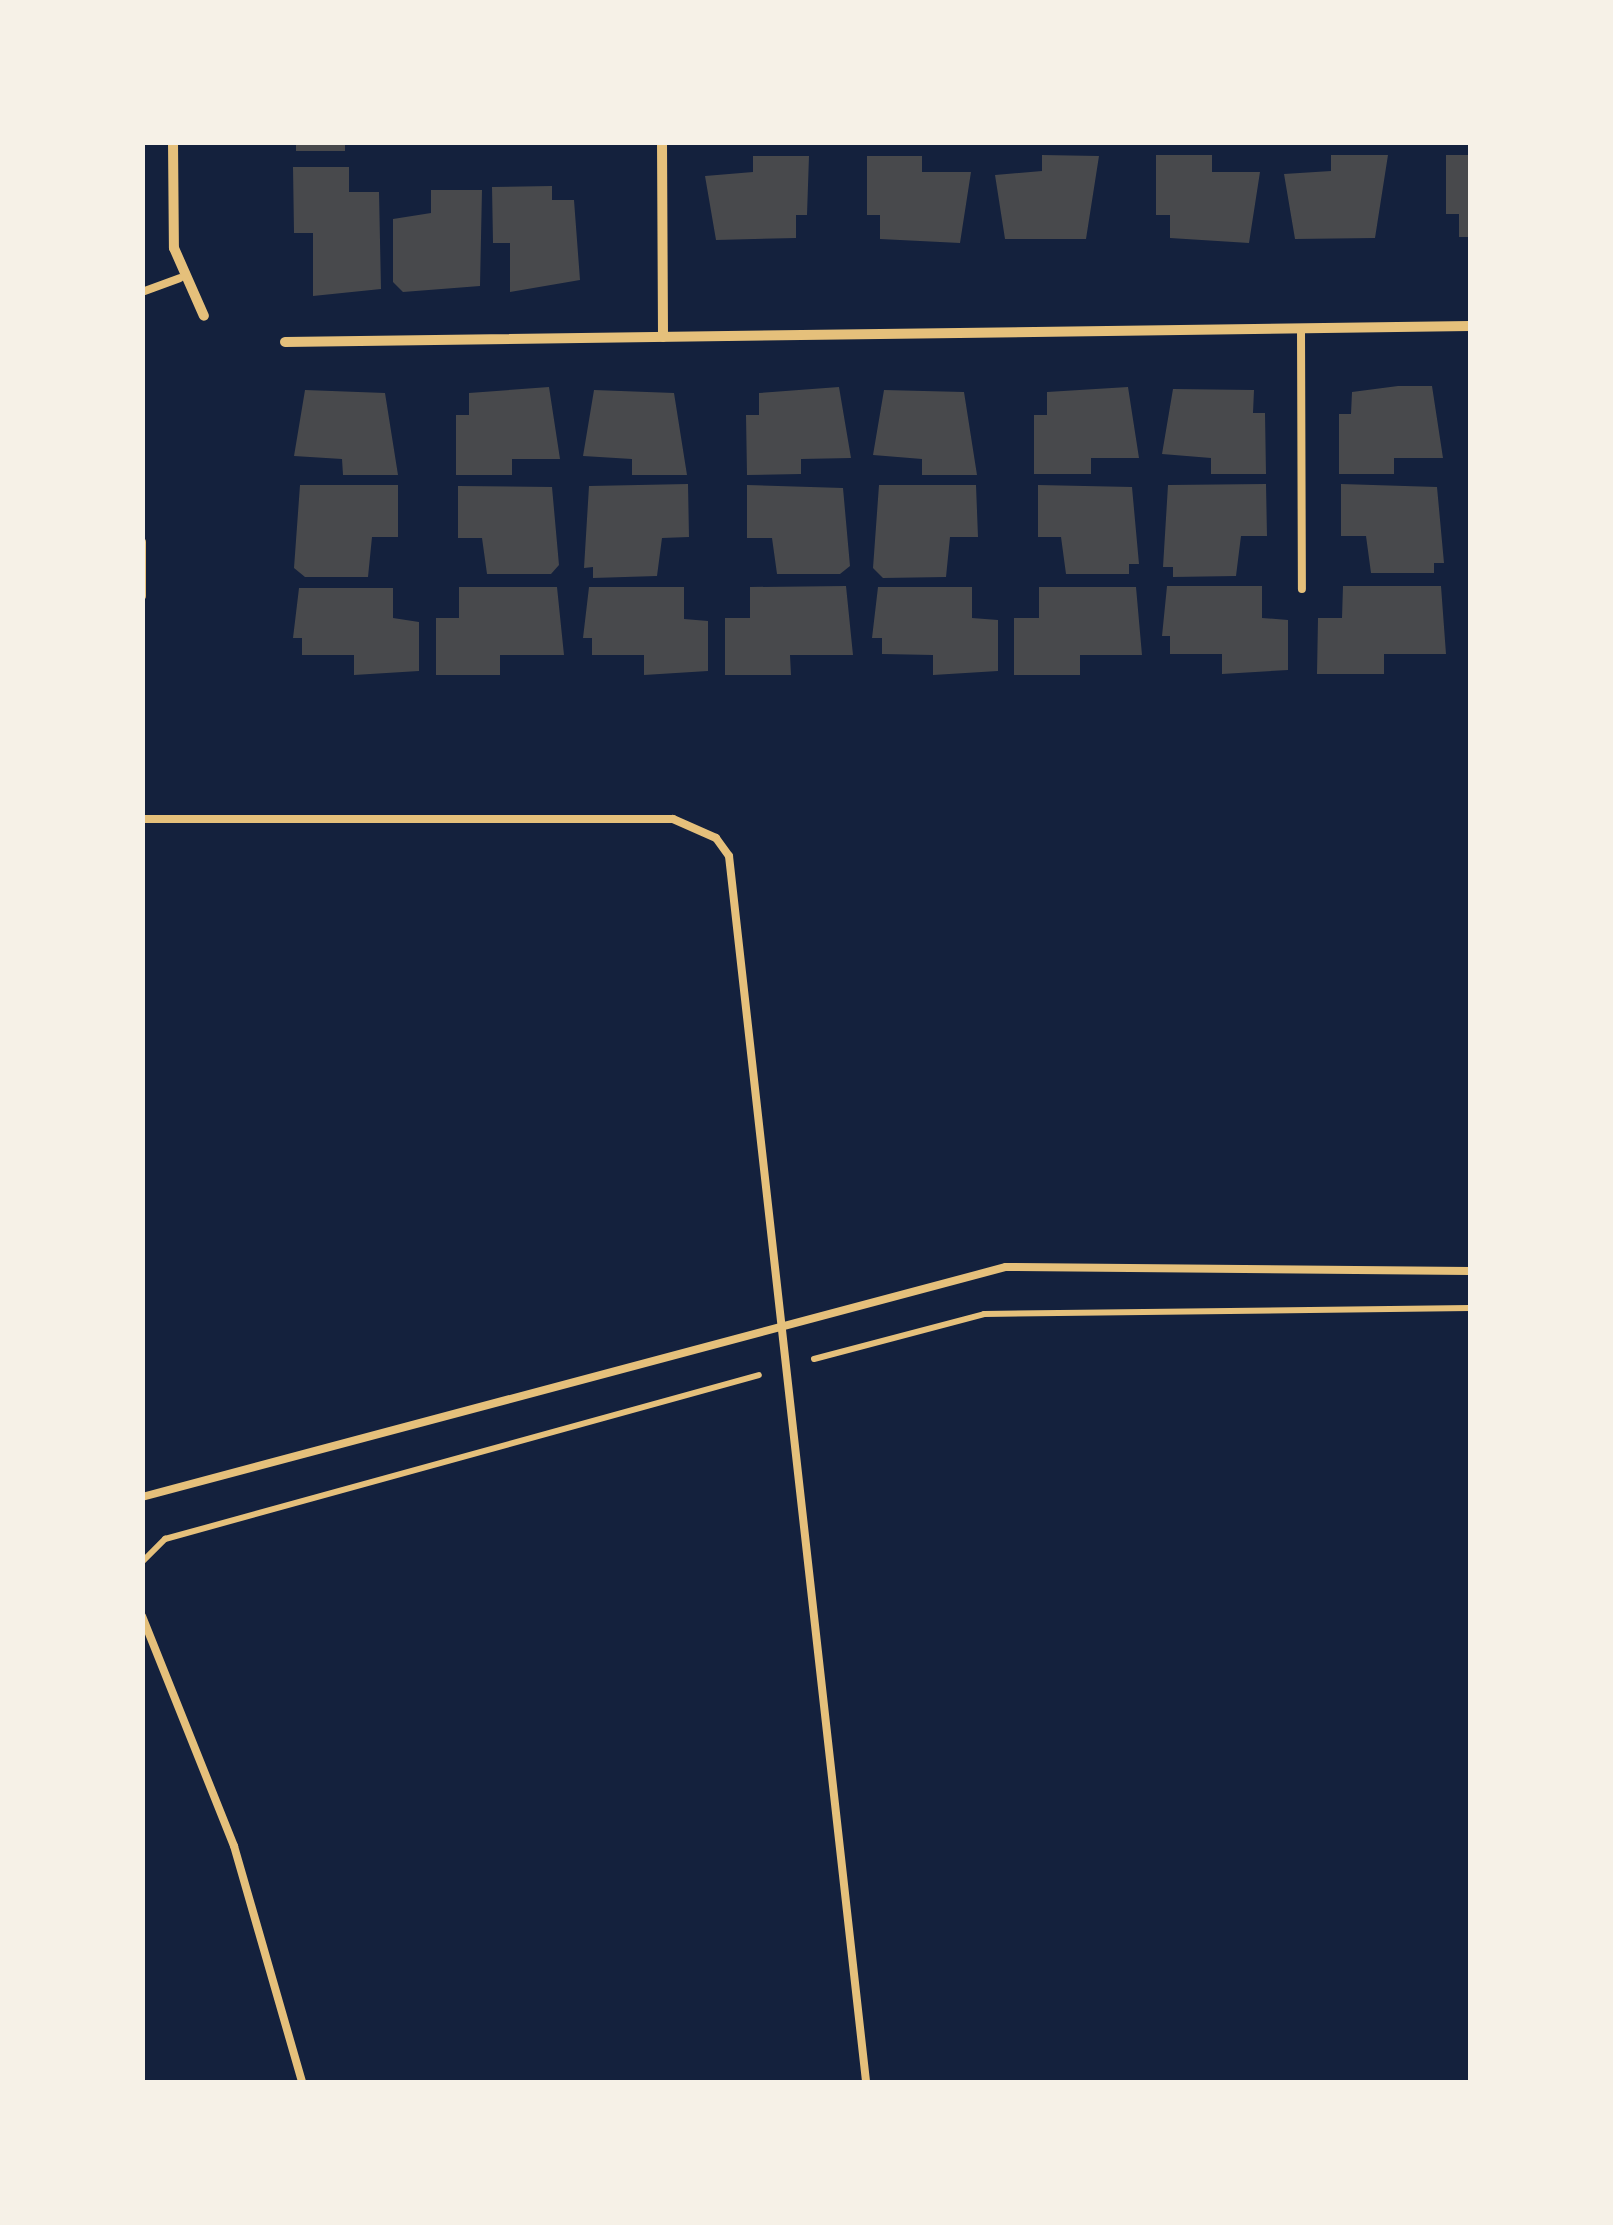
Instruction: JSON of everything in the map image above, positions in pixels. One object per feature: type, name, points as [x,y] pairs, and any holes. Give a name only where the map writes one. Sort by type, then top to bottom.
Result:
[{"type":"street","points":[[173,142],[180,278],[204,316]]},
{"type":"street","points":[[662,142],[663,338]]},
{"type":"street","points":[[285,342],[1470,326]]},
{"type":"lane","points":[[142,292],[180,278]]},
{"type":"lane","points":[[1300,328],[1302,590]]},
{"type":"lane","points":[[142,542],[142,596]]},
{"type":"lane","points":[[142,819],[674,820],[716,838],[735,878],[866,2082]]},
{"type":"lane","points":[[142,1497],[1006,1267],[1470,1270]]},
{"type":"lane","points":[[142,1616],[234,1846],[302,2082]]},
{"type":"building","points":[[296,142],[345,142],[345,151],[296,151]]},
{"type":"building","points":[[1042,155],[1099,156],[1086,239],[1005,239],[995,175],[1042,171]]},
{"type":"building","points":[[1156,155],[1212,155],[1212,172],[1260,172],[1249,243],[1170,238],[1170,215],[1156,215]]},
{"type":"building","points":[[1331,155],[1388,155],[1375,238],[1295,239],[1284,174],[1331,171]]},
{"type":"building","points":[[1446,155],[1470,155],[1470,237],[1459,237],[1459,214],[1446,214]]},
{"type":"building","points":[[753,156],[809,156],[807,215],[796,215],[796,238],[716,240],[705,176],[753,172]]},
{"type":"building","points":[[867,156],[922,156],[922,172],[971,172],[960,243],[880,239],[880,215],[867,215]]},
{"type":"building","points":[[293,167],[349,167],[349,192],[379,192],[381,289],[313,296],[313,233],[294,233]]},
{"type":"building","points":[[552,186],[552,200],[574,200],[580,280],[510,292],[510,243],[493,243],[492,187]]},
{"type":"building","points":[[431,190],[482,190],[480,286],[403,292],[393,282],[393,219],[431,213]]},
{"type":"building","points":[[1432,386],[1443,458],[1394,458],[1394,474],[1339,474],[1339,414],[1351,414],[1352,392]]},
{"type":"building","points":[[549,387],[560,459],[512,459],[512,475],[456,475],[456,415],[469,415],[469,393]]},
{"type":"building","points":[[839,387],[851,458],[801,459],[801,474],[747,475],[746,415],[759,415],[759,393]]},
{"type":"building","points":[[1128,387],[1139,458],[1091,458],[1091,474],[1034,474],[1034,415],[1047,415],[1047,392]]},
{"type":"building","points":[[1173,389],[1254,390],[1253,413],[1265,413],[1266,474],[1211,474],[1211,458],[1162,454]]},
{"type":"building","points":[[305,390],[385,393],[398,475],[343,475],[342,459],[294,456]]},
{"type":"building","points":[[594,390],[674,393],[687,475],[632,475],[632,459],[583,456]]},
{"type":"building","points":[[884,390],[964,392],[977,475],[922,475],[922,459],[873,455]]},
{"type":"building","points":[[688,484],[689,537],[662,538],[657,576],[593,578],[593,567],[584,568],[589,486]]},
{"type":"building","points":[[1266,484],[1267,536],[1241,536],[1236,576],[1173,577],[1173,567],[1163,567],[1168,485]]},
{"type":"building","points":[[1341,484],[1437,487],[1444,563],[1434,563],[1434,573],[1371,573],[1366,536],[1341,536]]},
{"type":"building","points":[[300,485],[398,485],[398,537],[372,537],[368,577],[305,577],[294,568]]},
{"type":"building","points":[[747,485],[843,488],[850,566],[840,574],[777,574],[772,538],[747,538]]},
{"type":"building","points":[[879,485],[976,485],[978,537],[950,537],[946,577],[883,578],[873,568]]},
{"type":"building","points":[[1038,485],[1132,487],[1139,564],[1129,564],[1129,574],[1066,574],[1061,537],[1038,537]]},
{"type":"building","points":[[458,486],[552,487],[559,565],[551,574],[487,574],[482,538],[458,538]]},
{"type":"building","points":[[846,586],[853,655],[790,655],[791,675],[725,675],[725,618],[750,618],[750,587]]},
{"type":"building","points":[[1167,586],[1262,586],[1262,618],[1288,620],[1288,670],[1222,674],[1222,654],[1170,654],[1170,636],[1162,636]]},
{"type":"building","points":[[1343,586],[1441,586],[1446,654],[1384,654],[1384,674],[1317,674],[1318,618],[1342,618]]},
{"type":"building","points":[[459,587],[557,587],[564,655],[500,655],[500,675],[436,675],[436,618],[459,618]]},
{"type":"building","points":[[589,587],[684,587],[684,619],[708,621],[708,671],[644,675],[644,655],[592,655],[592,638],[583,638]]},
{"type":"building","points":[[878,587],[972,587],[972,618],[998,620],[998,671],[933,675],[933,655],[882,654],[882,638],[872,638]]},
{"type":"building","points":[[1039,587],[1136,587],[1142,655],[1080,655],[1080,675],[1014,675],[1014,618],[1039,618]]},
{"type":"building","points":[[299,588],[393,588],[393,618],[419,622],[419,671],[354,675],[354,655],[302,655],[302,638],[293,638]]}]
